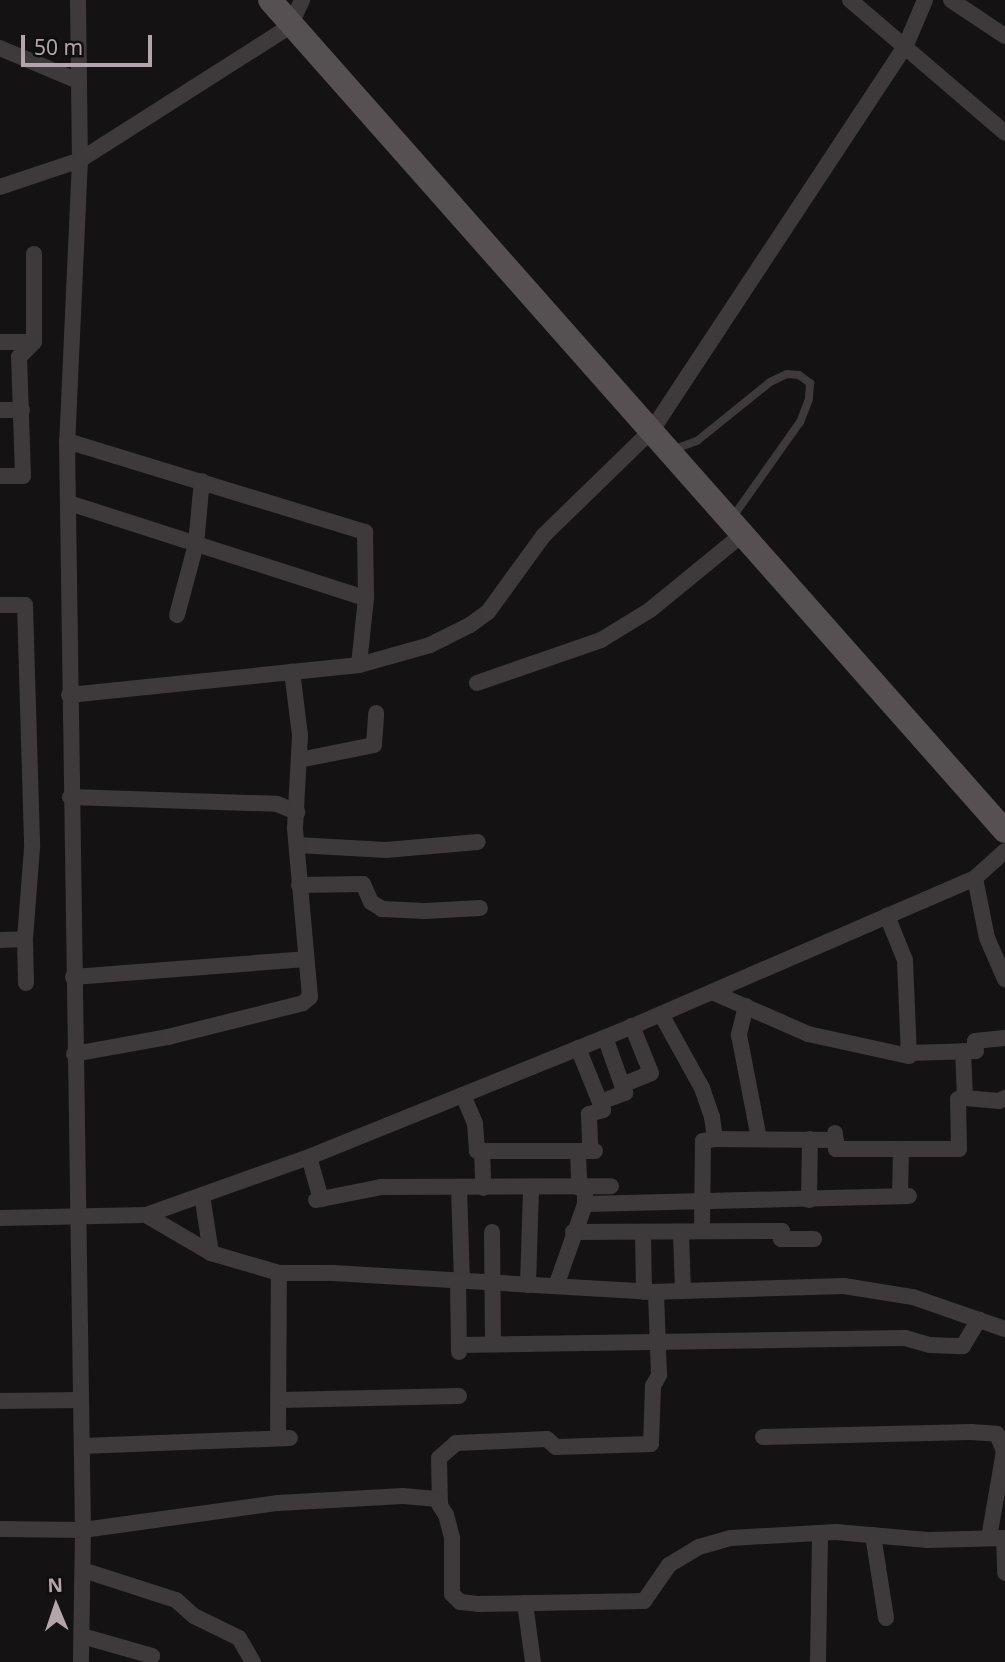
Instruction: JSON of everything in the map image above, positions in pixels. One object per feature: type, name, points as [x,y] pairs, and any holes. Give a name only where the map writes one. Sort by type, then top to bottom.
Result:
[{"type":"main road","points":[[270,0],[290,26],[652,430],[1005,831]]},
{"type":"street","points":[[78,0],[80,160],[67,441],[70,797],[83,1530],[81,1662]]},
{"type":"street","points":[[0,187],[80,160],[290,26],[302,0]]},
{"type":"street","points":[[850,0],[1005,133]]},
{"type":"street","points":[[69,695],[359,665],[430,645],[470,625],[488,612],[544,535],[652,430],[905,47],[925,0]]},
{"type":"street","points":[[951,0],[1005,36]]},
{"type":"street","points":[[0,48],[78,81]]},
{"type":"street","points":[[0,476],[23,476],[23,410],[19,357],[34,342],[34,254]]},
{"type":"street","points":[[0,342],[34,342]]},
{"type":"street","points":[[0,410],[23,410]]},
{"type":"street","points":[[67,441],[365,532],[365,598],[359,665]]},
{"type":"street","points":[[177,615],[196,544],[202,481]]},
{"type":"street","points":[[69,503],[365,598]]},
{"type":"street","points":[[477,683],[601,640],[649,610],[737,527]]},
{"type":"street","points":[[0,604],[25,605],[32,848],[25,939],[26,983]]},
{"type":"street","points":[[74,1054],[168,1037],[303,1003],[310,998],[304,959],[296,845],[300,735],[292,672]]},
{"type":"street","points":[[299,760],[374,745],[376,713]]},
{"type":"street","points":[[70,797],[277,804],[297,812]]},
{"type":"street","points":[[296,845],[386,850],[478,842]]},
{"type":"street","points":[[0,1218],[146,1215],[309,1157],[661,1014],[975,878],[1005,851]]},
{"type":"street","points":[[975,878],[987,938],[1005,979]]},
{"type":"street","points":[[299,885],[363,884],[371,902],[382,909],[425,911],[480,908]]},
{"type":"street","points":[[712,992],[808,1034],[909,1056],[905,960],[887,916]]},
{"type":"street","points":[[0,940],[25,939]]},
{"type":"street","points":[[73,977],[304,959]]},
{"type":"street","points":[[746,1006],[739,1035],[759,1139]]},
{"type":"street","points":[[661,1014],[702,1088],[712,1117],[715,1139]]},
{"type":"street","points":[[622,1085],[651,1073],[632,1026]]},
{"type":"street","points":[[600,1102],[625,1093],[605,1037]]},
{"type":"street","points":[[908,1053],[976,1051],[975,1041],[1005,1038]]},
{"type":"street","points":[[556,1286],[583,1193],[589,1114],[603,1110],[578,1048]]},
{"type":"street","points":[[963,1051],[965,1098]]},
{"type":"street","points":[[463,1095],[475,1123],[477,1151],[587,1151]]},
{"type":"street","points":[[702,1231],[703,1141],[836,1136],[836,1149],[959,1149],[958,1100],[965,1098],[999,1101],[1005,1098]]},
{"type":"street","points":[[809,1200],[810,1139]]},
{"type":"street","points":[[309,1157],[318,1199],[381,1187],[459,1187],[531,1188],[702,1201],[809,1200],[904,1196],[901,1149]]},
{"type":"street","points":[[482,1150],[483,1188]]},
{"type":"street","points":[[583,1193],[611,1186]]},
{"type":"street","points":[[459,1187],[459,1349],[493,1344],[905,1338],[930,1345],[963,1346],[979,1319]]},
{"type":"street","points":[[528,1285],[531,1188]]},
{"type":"street","points":[[202,1195],[211,1253]]},
{"type":"street","points":[[743,1200],[743,1231]]},
{"type":"street","points":[[146,1215],[211,1253],[279,1273],[650,1292],[844,1286],[913,1297],[1005,1329]]},
{"type":"street","points":[[573,1232],[782,1231],[781,1239],[814,1239]]},
{"type":"street","points":[[492,1232],[493,1344]]},
{"type":"street","points":[[681,1232],[682,1291]]},
{"type":"street","points":[[440,1506],[439,1458],[456,1443],[547,1438],[556,1447],[652,1444],[653,1386],[659,1375],[658,1341],[643,1233]]},
{"type":"street","points":[[82,1446],[284,1438],[279,1400],[279,1273]]},
{"type":"street","points":[[279,1400],[459,1396]]},
{"type":"street","points":[[0,1401],[81,1399]]},
{"type":"street","points":[[763,1437],[971,1432],[997,1434],[1004,1451],[999,1538],[1005,1573]]},
{"type":"street","points":[[0,1528],[83,1530],[278,1503],[403,1496],[436,1499],[452,1538],[452,1594],[460,1602],[525,1603],[644,1601],[668,1565],[699,1547],[731,1538],[820,1533],[928,1540],[999,1538]]},
{"type":"street","points":[[818,1662],[820,1533]]},
{"type":"street","points":[[873,1535],[886,1618]]},
{"type":"street","points":[[83,1570],[176,1600],[194,1616],[239,1638],[253,1662]]},
{"type":"street","points":[[525,1603],[533,1662]]},
{"type":"street","points":[[82,1636],[152,1656]]},
{"type":"lane","points":[[669,451],[697,441],[769,382],[787,374],[799,374],[810,383],[809,399],[800,422],[737,527]]}]
